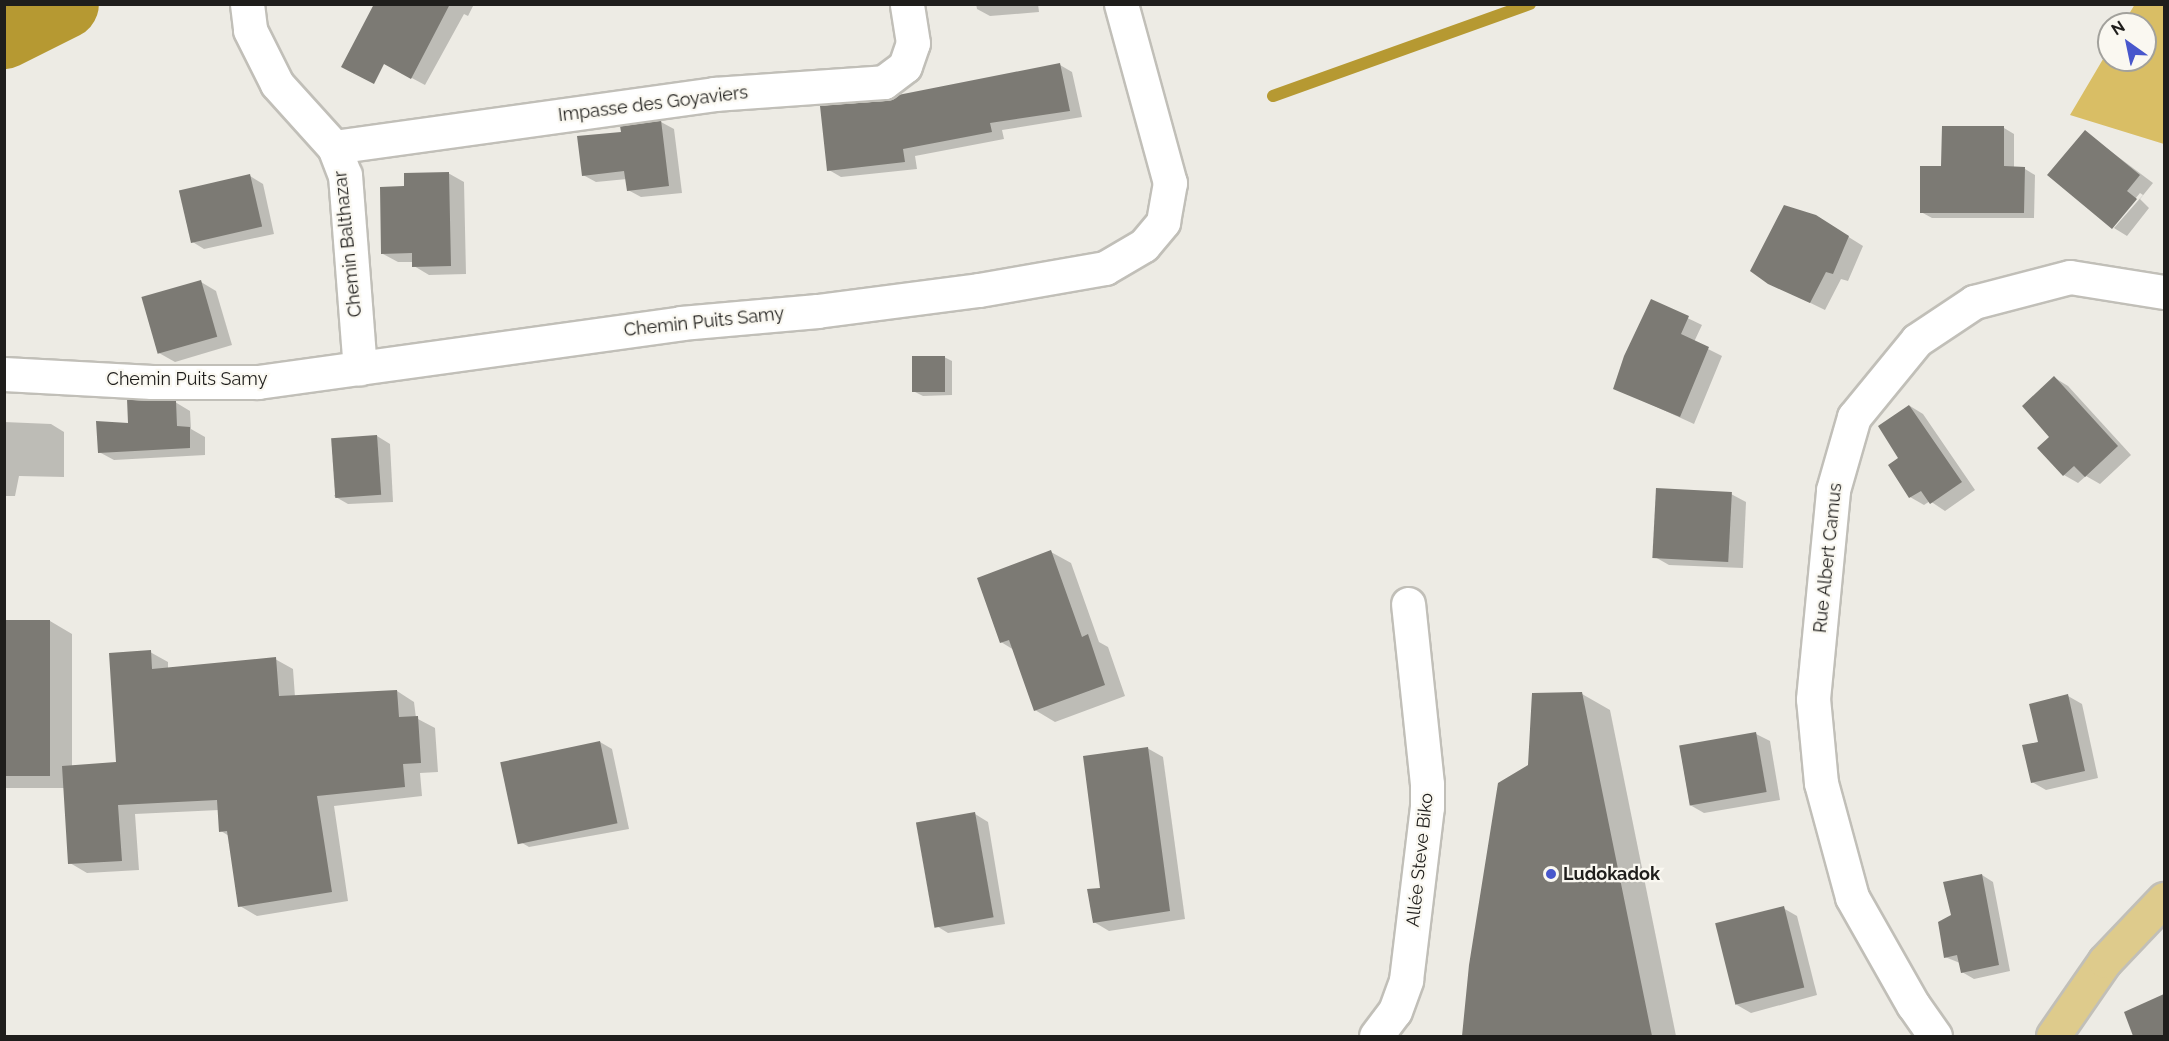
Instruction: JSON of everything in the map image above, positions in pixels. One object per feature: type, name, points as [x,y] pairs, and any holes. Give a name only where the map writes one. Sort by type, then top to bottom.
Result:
[{"type":"main road","points":[[2053,1036],[2105,962],[2164,898]]},
{"type":"street","name":"Chemin Balthazar","points":[[247,4],[250,30],[277,84],[334,147],[345,175],[360,368]]},
{"type":"street","name":"Impasse des Goyaviers","points":[[334,147],[714,94],[885,82],[905,66],[913,43],[907,4]]},
{"type":"street","name":"Chemin Puits Samy","points":[[4,374],[152,382],[258,382],[488,348],[681,323],[817,311],[978,291],[1105,268],[1144,245],[1163,222],[1170,183],[1122,4]]},
{"type":"street","name":"Rue Albert Camus","points":[[1935,1036],[1913,1005],[1852,897],[1821,783],[1813,699],[1833,490],[1854,417],[1917,340],[1974,303],[2070,277],[2164,292]]},
{"type":"street","name":"Allée Steve Biko","points":[[1376,1036],[1395,1011],[1406,980],[1427,807],[1427,784],[1408,604]]},
{"type":"shaded area","points":[[2135,4],[2164,5],[2164,144],[2070,115],[2097,69],[2097,72],[2157,72],[2157,12],[2130,12]]},
{"type":"building","points":[[374,4],[450,4],[411,79],[384,64],[374,84],[341,67]]},
{"type":"building","points":[[1060,63],[1070,111],[990,123],[992,132],[903,149],[905,162],[827,171],[820,106],[885,101],[898,95]]},
{"type":"building","points":[[661,120],[669,186],[627,191],[624,171],[582,176],[577,136],[621,132],[620,126]]},
{"type":"building","points":[[1942,126],[2004,126],[2004,166],[2025,167],[2024,213],[1920,213],[1920,166],[1941,166]]},
{"type":"building","points":[[2085,130],[2140,175],[2127,191],[2137,199],[2112,229],[2047,175]]},
{"type":"building","points":[[449,172],[451,266],[412,267],[412,253],[381,254],[380,187],[404,186],[404,173]]},
{"type":"building","points":[[250,174],[262,227],[191,243],[179,190]]},
{"type":"building","points":[[1784,205],[1816,215],[1849,236],[1833,274],[1826,272],[1810,303],[1768,284],[1750,271]]},
{"type":"building","points":[[201,280],[217,337],[158,354],[141,297]]},
{"type":"building","points":[[1651,299],[1689,316],[1681,334],[1709,347],[1680,417],[1613,389],[1624,356]]},
{"type":"building","points":[[912,356],[945,356],[945,392],[912,392]]},
{"type":"building","points":[[2054,376],[2118,446],[2085,477],[2074,466],[2063,476],[2037,448],[2049,437],[2022,406]]},
{"type":"building","points":[[127,399],[176,401],[177,426],[190,427],[190,448],[98,453],[96,421],[128,423]]},
{"type":"building","points":[[1909,405],[1962,482],[1930,504],[1921,491],[1909,498],[1888,465],[1898,458],[1878,426]]},
{"type":"building","points":[[377,435],[381,495],[335,498],[331,438]]},
{"type":"building","points":[[1656,488],[1732,492],[1728,562],[1652,558]]},
{"type":"building","points":[[1051,550],[1082,637],[1088,634],[1105,685],[1034,711],[1009,640],[1000,643],[977,578]]},
{"type":"building","points":[[4,620],[50,620],[50,776],[4,776]]},
{"type":"building","points":[[151,650],[152,669],[276,657],[279,696],[397,690],[399,717],[418,716],[421,763],[403,764],[405,787],[317,796],[332,892],[238,907],[227,831],[219,832],[217,800],[118,805],[122,861],[68,864],[62,766],[116,762],[109,653]]},
{"type":"building","name":"Ludokadok","points":[[1582,692],[1652,1036],[1462,1036],[1469,965],[1498,783],[1528,765],[1532,693]]},
{"type":"building","points":[[2068,694],[2085,771],[2031,783],[2022,745],[2038,742],[2029,704]]},
{"type":"building","points":[[1756,732],[1767,792],[1690,806],[1679,746]]},
{"type":"building","points":[[600,741],[617,823],[518,844],[500,762]]},
{"type":"building","points":[[1148,747],[1170,911],[1093,923],[1087,889],[1100,888],[1083,756]]},
{"type":"building","points":[[975,812],[994,917],[934,928],[916,822]]},
{"type":"building","points":[[1982,874],[1999,965],[1961,973],[1957,955],[1944,958],[1938,922],[1951,915],[1943,882]]},
{"type":"building","points":[[1784,906],[1804,988],[1735,1005],[1715,923]]},
{"type":"building","points":[[2164,994],[2164,1036],[2133,1036],[2124,1012]]},
{"type":"waterway","points":[[4,34],[64,4]]},
{"type":"waterway","points":[[1273,96],[1530,4]]},
{"type":"place","name":"Ludokadok","points":[[1551,874]]}]
